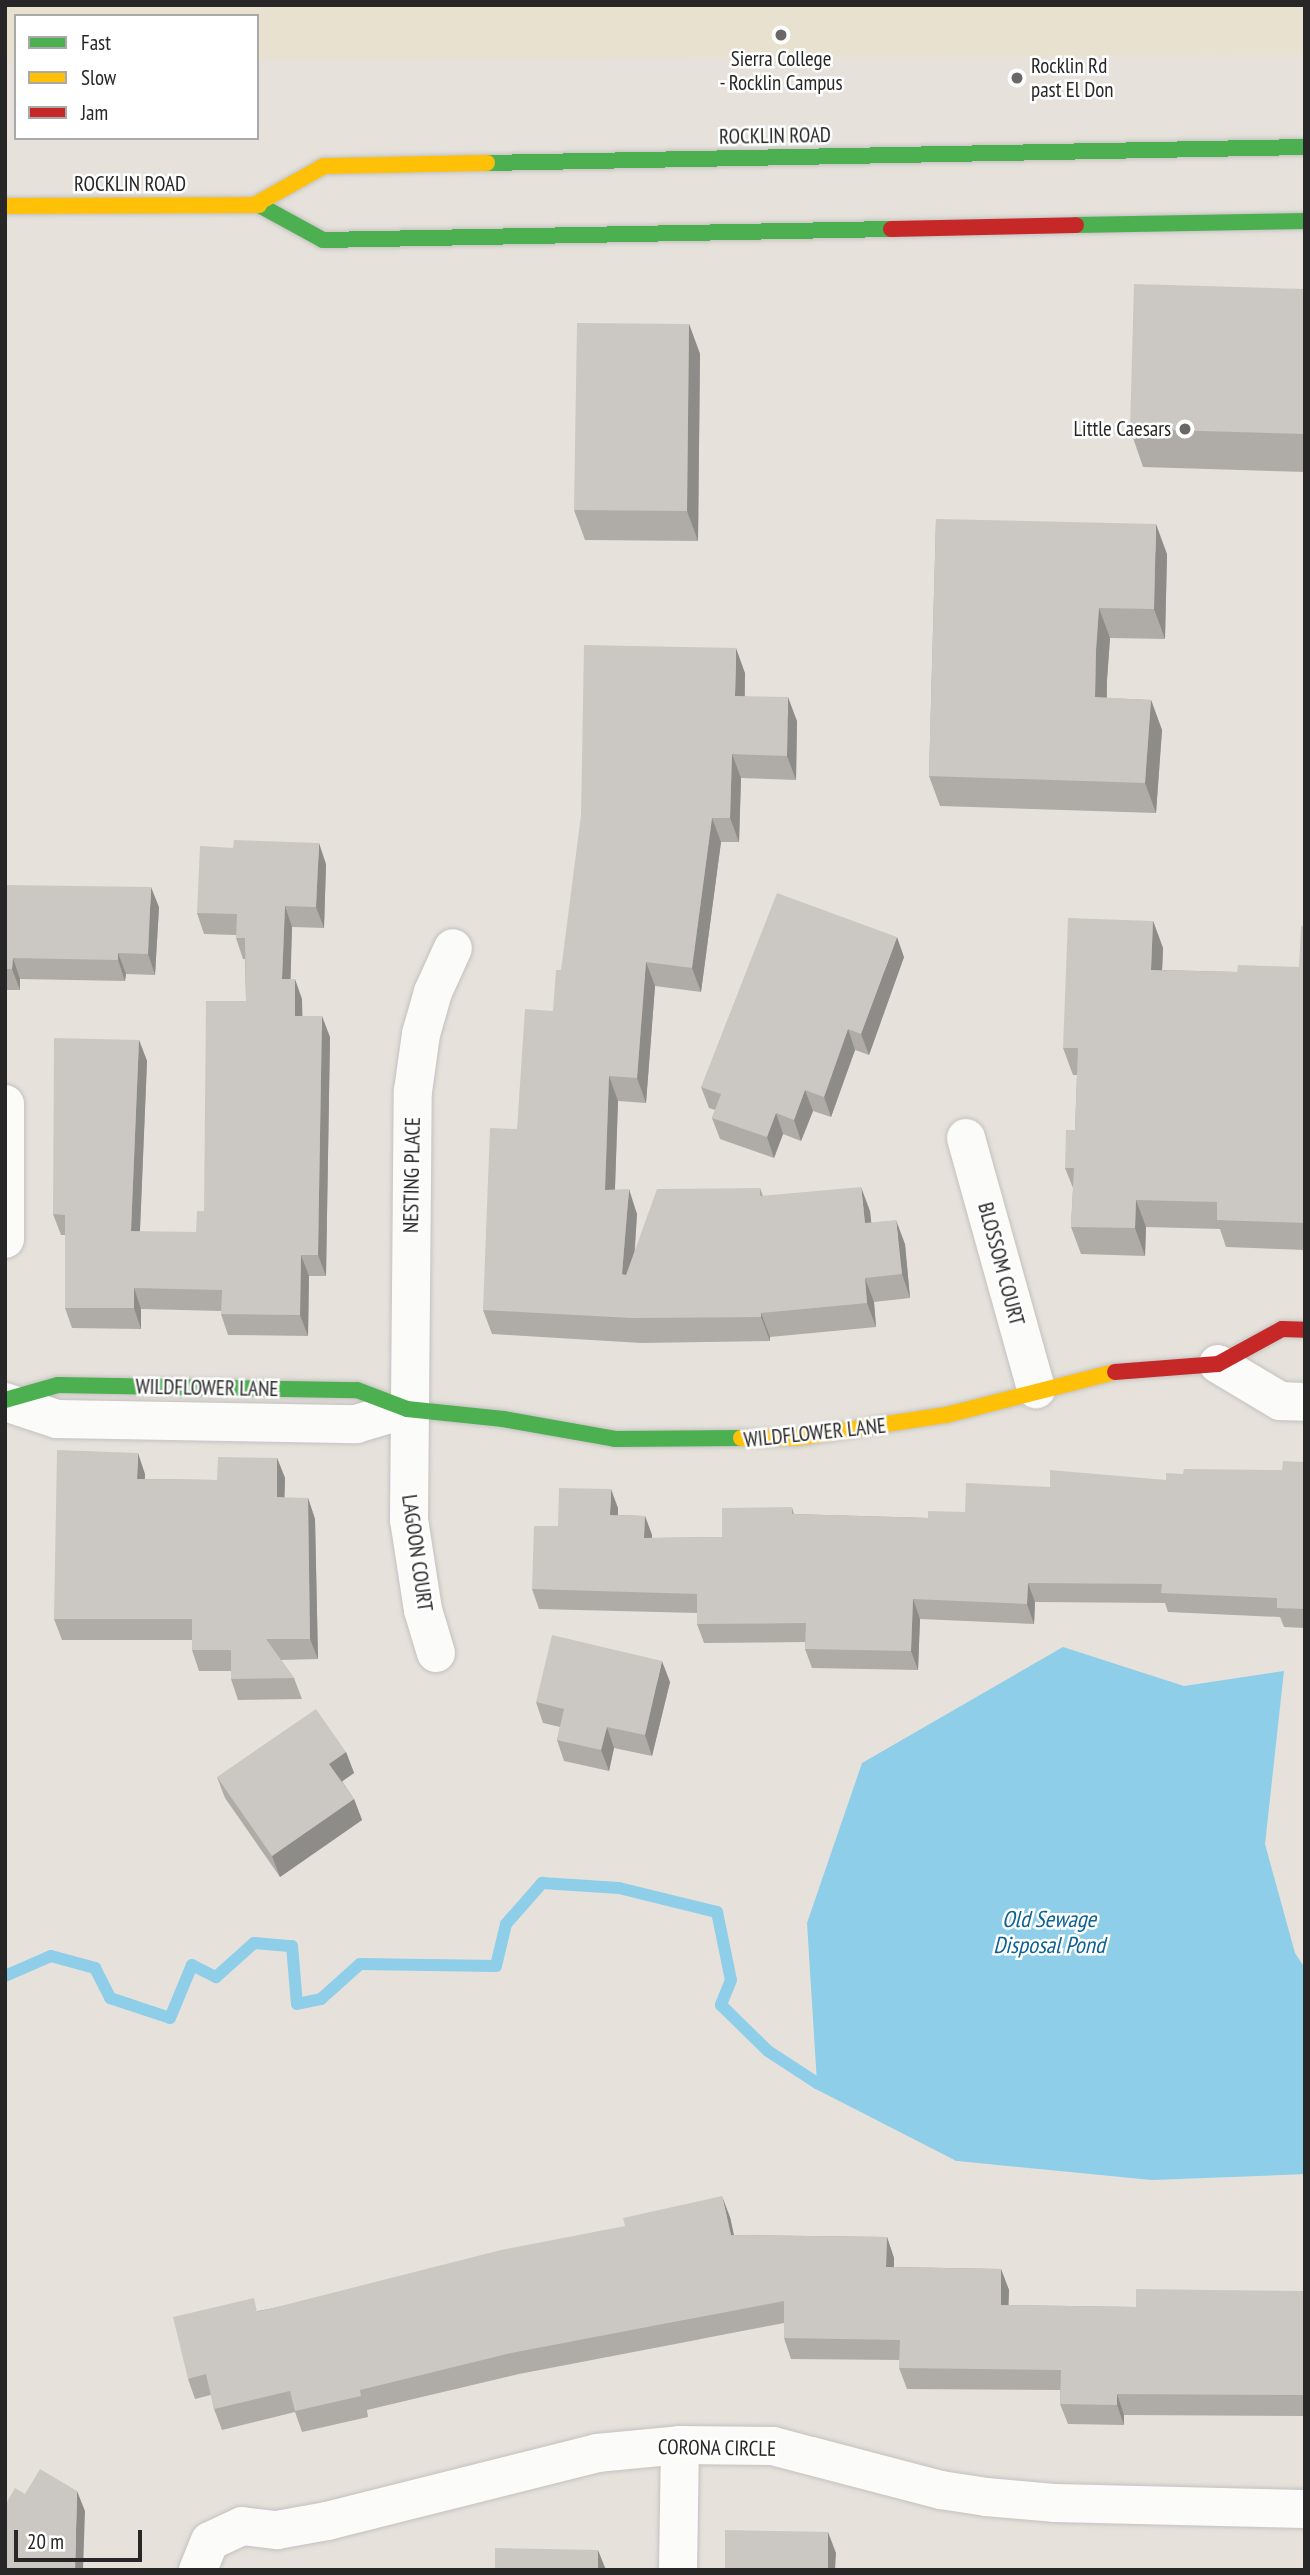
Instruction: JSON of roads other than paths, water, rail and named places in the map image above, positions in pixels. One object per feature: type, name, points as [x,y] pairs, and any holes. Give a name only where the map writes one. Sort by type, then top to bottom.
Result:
[{"type":"main road","name":"ROCKLIN ROAD","points":[[256,204],[324,166],[1305,147]]},
{"type":"main road","name":"ROCKLIN ROAD","points":[[5,206],[256,204],[323,240],[1305,221]]},
{"type":"main road","name":"WILDFLOWER LANE","points":[[407,1409],[503,1419],[615,1439],[717,1441],[864,1431],[946,1415],[1103,1373],[1218,1364],[1282,1329],[1305,1329]]},
{"type":"street","name":"NESTING PLACE","points":[[407,1409],[413,1091],[424,1024],[453,948]]},
{"type":"street","points":[[5,1104],[5,1239]]},
{"type":"street","name":"BLOSSOM COURT","points":[[966,1138],[1036,1389]]},
{"type":"street","points":[[1218,1364],[1280,1401],[1305,1402]]},
{"type":"street","name":"WILDFLOWER LANE","points":[[5,1401],[57,1419],[135,1403],[261,1406],[356,1424],[407,1409]]},
{"type":"street","name":"LAGOON COURT","points":[[407,1409],[409,1520],[423,1610],[436,1653]]},
{"type":"street","points":[[678,2570],[680,2445]]},
{"type":"street","name":"CORONA CIRCLE","points":[[198,2570],[210,2541],[242,2526],[277,2530],[327,2521],[597,2453],[680,2445],[773,2446],[941,2490],[986,2497],[1054,2503],[1305,2509]]},
{"type":"water","name":"Old Sewage Disposal Pond","points":[[1063,1647],[1184,1686],[1284,1671],[1265,1844],[1295,1953],[1305,1968],[1305,2168],[1152,2174],[958,2155],[817,2083],[807,1923],[862,1763]]},
{"type":"waterway","points":[[5,1976],[51,1956],[95,1968],[110,1998],[170,2018],[192,1965],[216,1977],[254,1943],[292,1946],[297,2004],[321,1999],[360,1964],[496,1966],[506,1924],[542,1883],[619,1888],[717,1912],[731,1980],[721,2005],[768,2051],[817,2083],[958,2155],[1152,2174],[1305,2168]]},
{"type":"place","name":"Sierra College - Rocklin Campus","points":[[781,35]]},
{"type":"place","name":"Rocklin Rd past El Don","points":[[1017,78]]},
{"type":"place","name":"Little Caesars","points":[[1185,429]]}]
